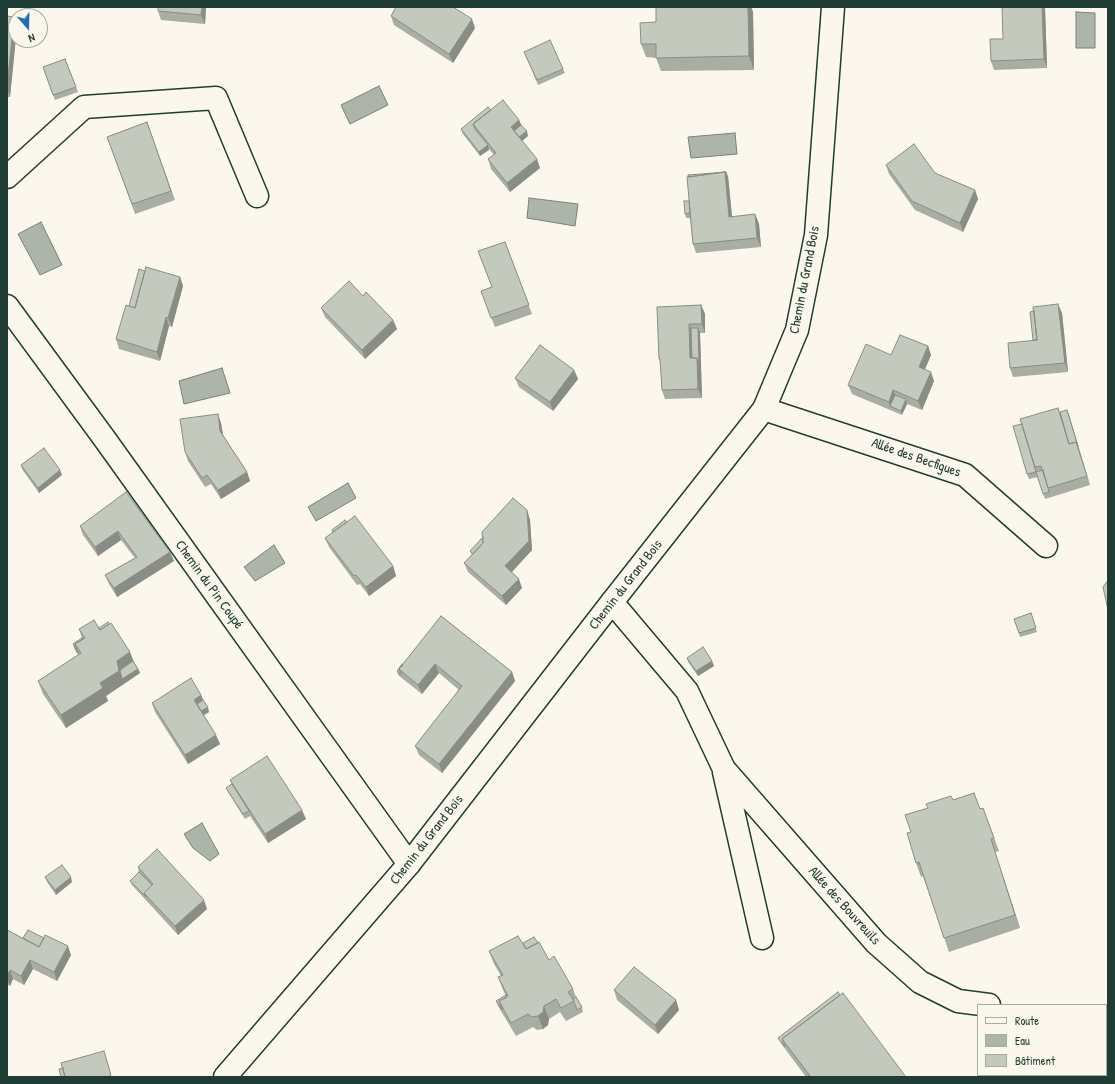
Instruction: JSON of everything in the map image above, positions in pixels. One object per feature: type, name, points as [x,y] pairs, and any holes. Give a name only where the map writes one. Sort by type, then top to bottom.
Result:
[{"type":"street","name":"Chemin du Grand Bois","points":[[225,1077],[409,864],[764,409],[797,330],[816,235],[834,7]]},
{"type":"street","points":[[7,177],[84,107],[216,98],[257,196]]},
{"type":"street","name":"Chemin du Pin Coupé","points":[[7,306],[104,438],[409,864]]},
{"type":"street","name":"Allée des Becfigues","points":[[764,409],[965,475],[1046,546]]},
{"type":"street","name":"Allée des Bouvreuils","points":[[612,602],[688,691],[724,769],[762,938]]},
{"type":"street","name":"Allée des Bouvreuils","points":[[724,769],[876,943],[920,982],[958,1001],[981,1004]]},
{"type":"water","points":[[1076,12],[1095,13],[1095,48],[1076,48]]},
{"type":"water","points":[[379,86],[388,105],[350,124],[341,105]]},
{"type":"water","points":[[735,133],[737,154],[691,158],[688,137]]},
{"type":"water","points":[[529,198],[578,204],[575,226],[527,218]]},
{"type":"water","points":[[41,222],[62,265],[40,275],[18,234]]},
{"type":"water","points":[[222,368],[230,393],[184,404],[179,381]]},
{"type":"water","points":[[348,483],[356,498],[316,521],[308,507]]},
{"type":"water","points":[[274,545],[285,563],[255,581],[244,567]]},
{"type":"water","points":[[202,823],[219,854],[210,861],[193,848],[184,834]]},
{"type":"building","points":[[158,7],[202,7],[201,15],[158,11]]},
{"type":"building","points":[[396,7],[453,7],[472,19],[449,54],[391,16]]},
{"type":"building","points":[[656,7],[748,7],[749,56],[656,58],[656,44],[641,44],[640,23],[656,22]]},
{"type":"building","points":[[1002,7],[1042,7],[1044,59],[991,61],[990,39],[1003,39]]},
{"type":"building","points":[[7,16],[8,48],[11,48],[7,88]]},
{"type":"building","points":[[550,40],[563,69],[537,80],[524,52]]},
{"type":"building","points":[[65,59],[76,87],[53,95],[43,67]]},
{"type":"building","points":[[503,100],[519,120],[511,127],[537,159],[507,183],[488,159],[496,153],[473,124]]},
{"type":"building","points":[[488,107],[491,110],[473,124],[475,129],[488,145],[479,152],[461,129]]},
{"type":"building","points":[[147,122],[171,191],[132,204],[107,137]]},
{"type":"building","points":[[521,125],[527,131],[519,137],[514,131]]},
{"type":"building","points":[[914,144],[935,173],[975,190],[960,223],[912,201],[886,165]]},
{"type":"building","points":[[724,172],[688,177],[688,175]]},
{"type":"building","points":[[725,172],[729,217],[755,214],[757,238],[693,244],[687,177]]},
{"type":"building","points":[[684,201],[689,201],[690,213],[685,214]]},
{"type":"building","points":[[505,242],[529,305],[491,318],[481,291],[492,287],[478,251]]},
{"type":"building","points":[[146,267],[180,277],[168,318],[166,317],[157,352],[116,339],[126,305],[135,308]]},
{"type":"building","points":[[139,269],[145,271],[135,308],[129,306]]},
{"type":"building","points":[[349,281],[363,296],[366,292],[393,320],[362,350],[321,308]]},
{"type":"building","points":[[1058,304],[1065,363],[1010,368],[1008,343],[1037,340],[1033,307]]},
{"type":"building","points":[[701,305],[702,324],[689,324],[690,358],[697,358],[698,389],[662,390],[657,307]]},
{"type":"building","points":[[1034,311],[1037,340],[1033,340],[1030,312]]},
{"type":"building","points":[[691,328],[698,328],[699,362],[697,358],[692,358]]},
{"type":"building","points":[[900,335],[928,346],[919,367],[931,372],[918,401],[893,390],[889,402],[848,385],[866,344],[891,355]]},
{"type":"building","points":[[540,345],[574,370],[550,402],[515,378]]},
{"type":"building","points":[[895,395],[906,399],[901,411],[890,406]]},
{"type":"building","points":[[1058,408],[1069,444],[1076,442],[1087,476],[1048,488],[1041,466],[1035,467],[1020,419]]},
{"type":"building","points":[[1067,410],[1078,446],[1076,442],[1069,444],[1060,412]]},
{"type":"building","points":[[218,414],[220,431],[247,472],[218,490],[207,475],[202,478],[185,452],[180,419]]},
{"type":"building","points":[[1022,424],[1036,472],[1027,474],[1013,426]]},
{"type":"building","points":[[44,448],[60,470],[38,488],[21,465]]},
{"type":"building","points":[[1043,470],[1049,492],[1043,494],[1036,472]]},
{"type":"building","points":[[126,492],[170,552],[114,588],[105,575],[137,557],[118,531],[95,547],[80,526]]},
{"type":"building","points":[[513,498],[527,510],[529,541],[505,566],[519,579],[502,596],[464,563],[483,543],[482,532]]},
{"type":"building","points":[[355,516],[393,566],[366,587],[356,575],[354,576],[325,538]]},
{"type":"building","points":[[345,520],[347,522],[333,532],[332,530]]},
{"type":"building","points":[[483,537],[483,543],[473,554],[470,551]]},
{"type":"building","points":[[1108,580],[1108,610],[1103,587]]},
{"type":"building","points":[[1031,613],[1036,628],[1019,633],[1014,619]]},
{"type":"building","points":[[441,616],[512,672],[439,764],[415,746],[462,686],[435,664],[418,685],[399,669]]},
{"type":"building","points":[[94,620],[100,630],[111,623],[130,652],[117,661],[119,671],[100,683],[103,688],[61,715],[38,681],[81,653],[75,644],[85,638],[79,629]]},
{"type":"building","points":[[108,622],[109,624],[100,630],[99,628]]},
{"type":"building","points":[[82,638],[83,639],[75,644],[78,653],[73,644]]},
{"type":"building","points":[[703,647],[712,661],[696,671],[687,658]]},
{"type":"building","points":[[133,661],[138,669],[122,679],[120,670]]},
{"type":"building","points":[[402,664],[403,665],[399,669],[401,674],[397,671]]},
{"type":"building","points":[[191,678],[201,695],[194,700],[216,735],[185,755],[152,703]]},
{"type":"building","points":[[203,700],[208,707],[201,711],[197,704]]},
{"type":"building","points":[[267,756],[302,810],[265,834],[230,780]]},
{"type":"building","points":[[232,784],[249,811],[243,814],[226,788]]},
{"type":"building","points":[[974,793],[980,809],[983,808],[994,838],[991,839],[1015,915],[944,938],[919,862],[916,863],[907,833],[911,832],[905,815],[928,808],[926,804],[951,796],[953,800]]},
{"type":"building","points":[[157,849],[204,900],[175,926],[144,893],[153,884],[138,867]]},
{"type":"building","points":[[62,865],[71,877],[55,890],[45,877]]},
{"type":"building","points":[[139,872],[152,885],[144,893],[146,897],[130,881]]},
{"type":"building","points":[[7,930],[39,947],[45,935],[68,946],[54,972],[30,960],[21,976],[10,970],[7,976]]},
{"type":"building","points":[[28,930],[44,938],[39,947],[23,938]]},
{"type":"building","points":[[518,936],[526,949],[539,942],[549,960],[554,956],[573,989],[568,992],[574,1001],[561,1008],[556,999],[544,1006],[543,1012],[538,1016],[532,1017],[528,1014],[511,1023],[499,1001],[508,996],[498,977],[503,975],[489,951]]},
{"type":"building","points":[[534,937],[538,943],[526,949],[523,943]]},
{"type":"building","points":[[634,967],[676,1000],[655,1025],[614,990]]},
{"type":"building","points":[[838,992],[840,995],[782,1039],[785,1047],[778,1038]]},
{"type":"building","points":[[843,993],[906,1077],[811,1077],[782,1039]]},
{"type":"building","points":[[506,995],[507,997],[499,1001],[502,1010],[496,1001]]},
{"type":"building","points":[[576,997],[582,1007],[577,1010],[573,999]]},
{"type":"building","points":[[1108,1045],[1108,1077],[1079,1077],[1078,1076],[1107,1076]]},
{"type":"building","points":[[104,1051],[111,1075],[107,1077],[65,1077],[61,1063]]},
{"type":"building","points":[[63,1068],[65,1077],[61,1077],[59,1069]]},
{"type":"building","points":[[1050,1076],[1078,1076],[1078,1077]]}]
